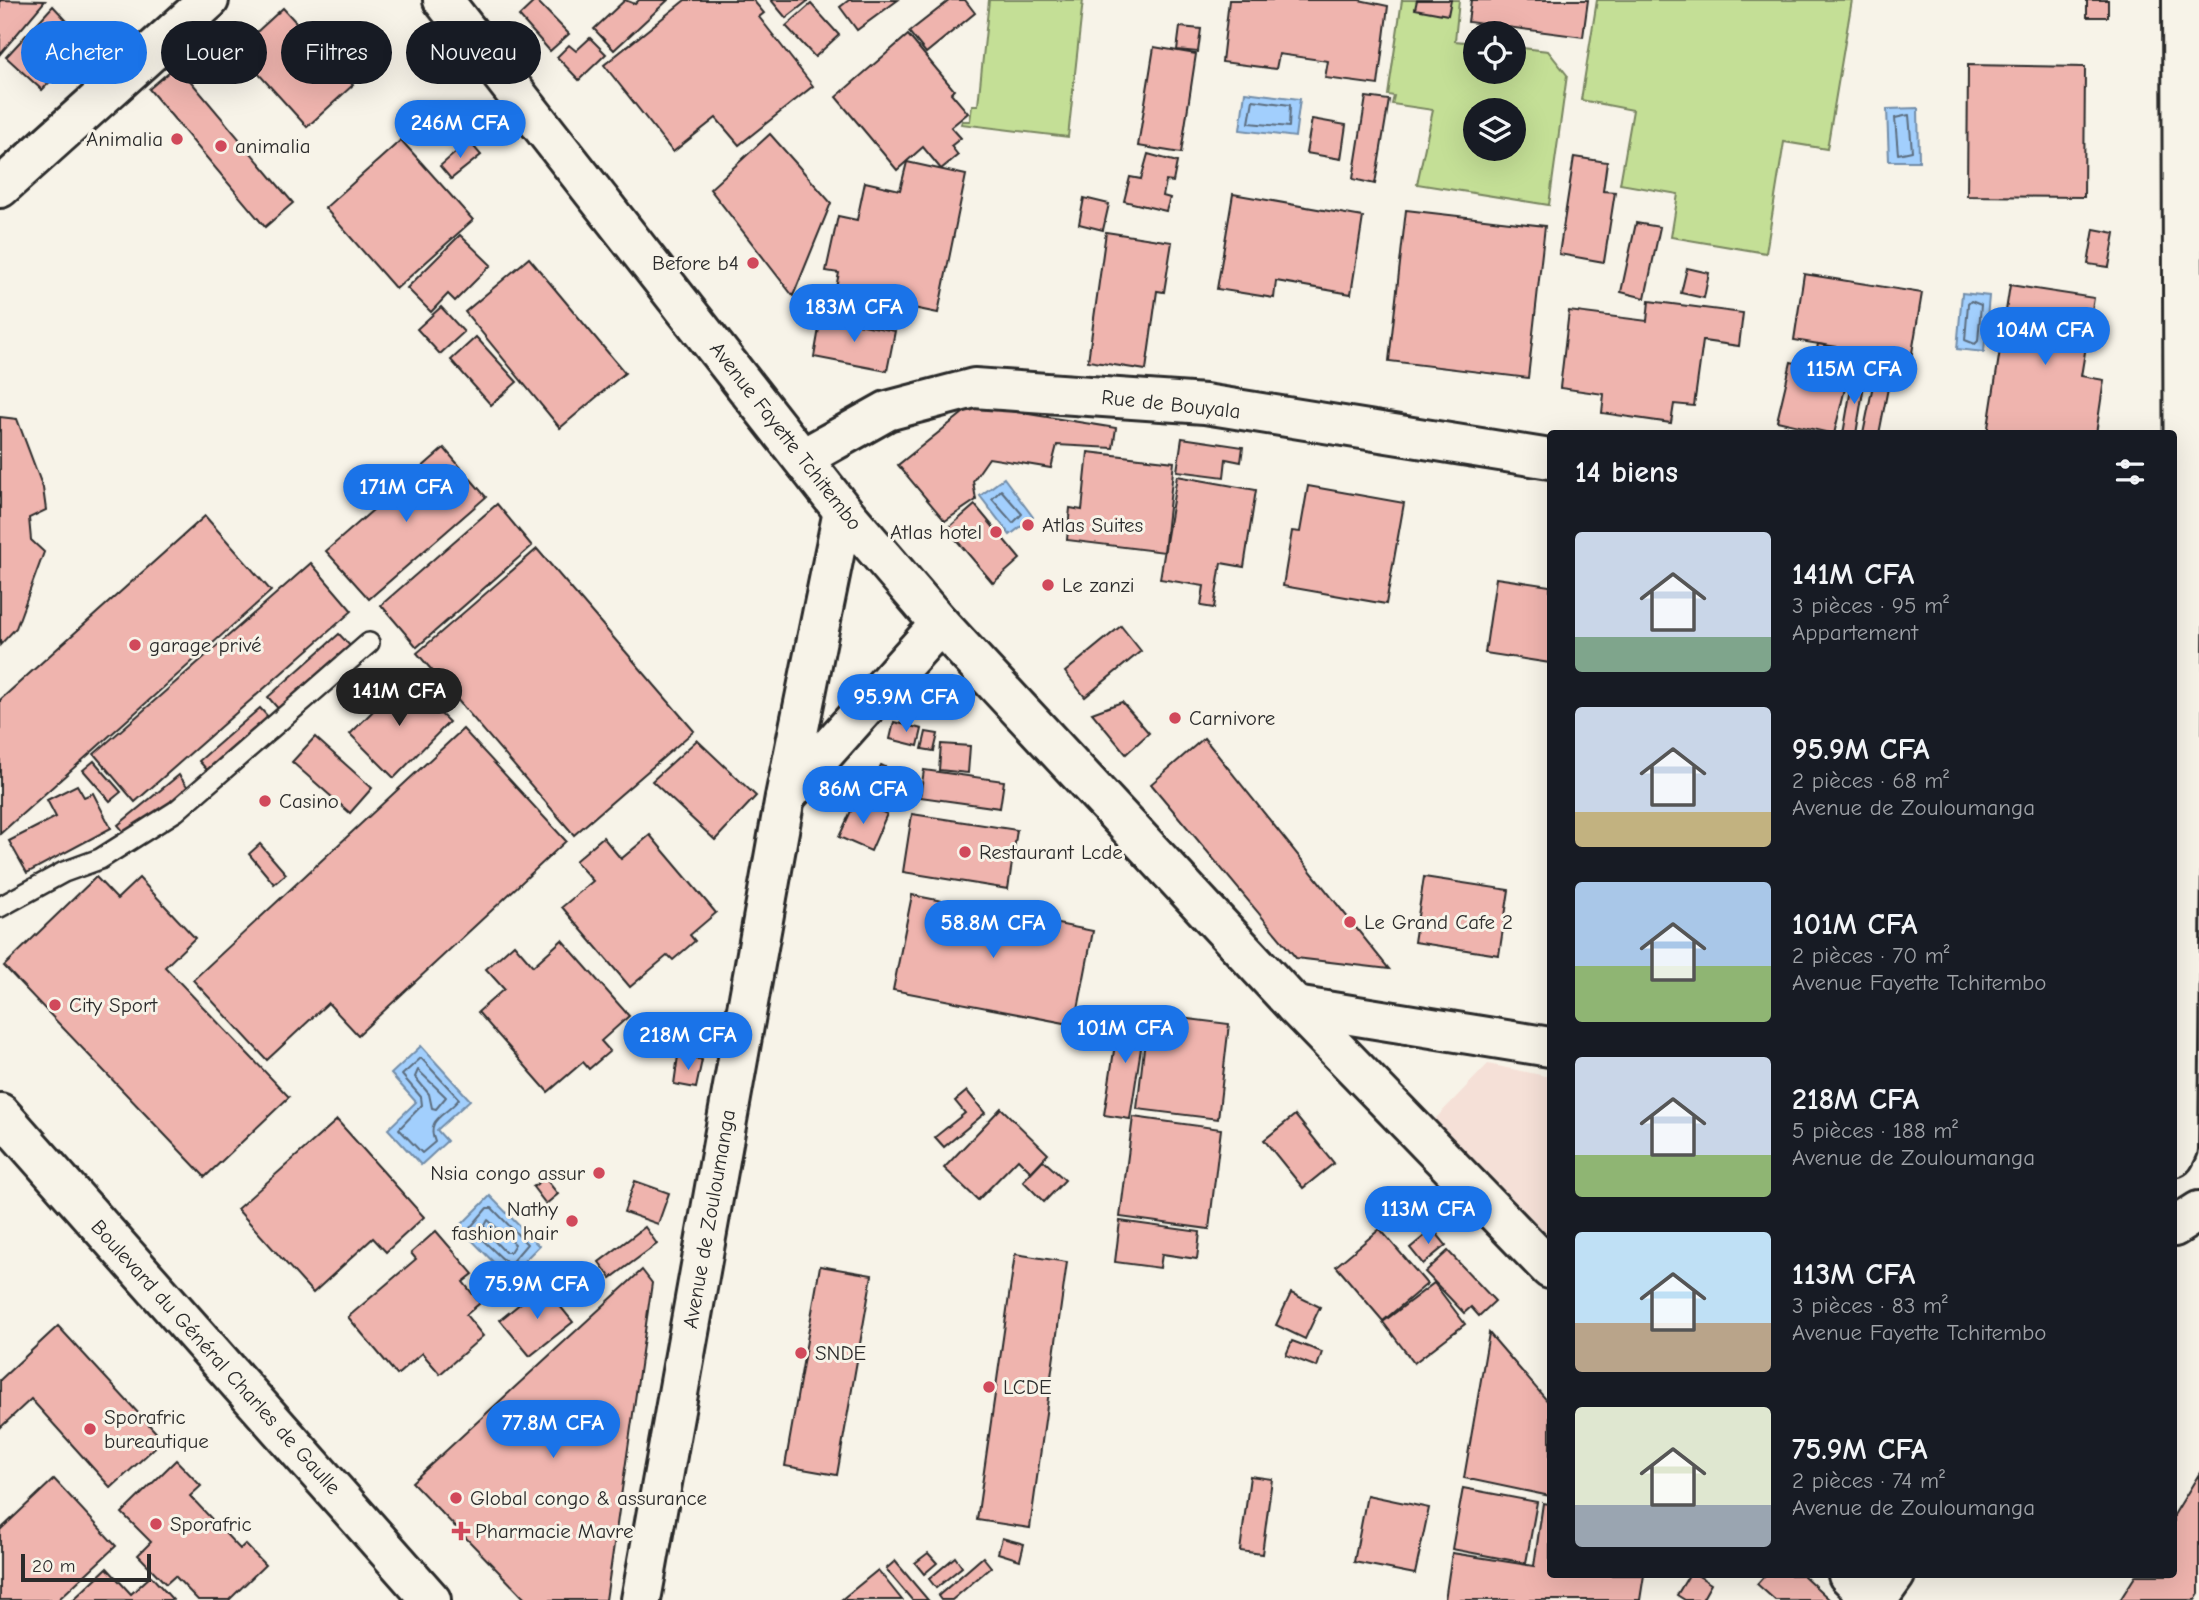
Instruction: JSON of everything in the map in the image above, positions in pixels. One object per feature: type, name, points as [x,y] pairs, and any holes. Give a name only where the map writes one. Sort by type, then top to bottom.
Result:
[{"type":"street","points":[[0,188],[209,0]]},
{"type":"street","name":"Avenue Fayette Tchitembo","points":[[443,0],[844,512],[940,624],[1294,1006],[1547,1266]]},
{"type":"street","points":[[2181,1151],[2185,561],[2182,0]]},
{"type":"street","name":"Rue de Bouyala","points":[[803,458],[887,411],[974,388],[1205,404],[1547,459]]},
{"type":"street","name":"Avenue de Zouloumanga","points":[[641,1600],[785,797],[844,512]]},
{"type":"street","points":[[785,797],[940,624]]},
{"type":"street","points":[[1294,1006],[1547,1047]]},
{"type":"street","name":"Boulevard du Général Charles de Gaulle","points":[[0,1113],[431,1600]]},
{"type":"street","points":[[2177,1225],[2199,1211]]},
{"type":"street","points":[[1851,1578],[1875,1600],[1893,1578]]},
{"type":"lane","points":[[0,907],[64,872],[100,859],[176,811],[369,643]]},
{"type":"shaded area","points":[[1488,1064],[1547,1076],[1547,1234],[1435,1119]]},
{"type":"green space","points":[[989,0],[1083,0],[1068,137],[961,124],[962,121],[970,121],[972,105],[978,105]]},
{"type":"green space","points":[[1402,0],[1459,0],[1455,41],[1463,42],[1463,84],[1526,84],[1526,48],[1548,51],[1567,75],[1549,205],[1417,184],[1433,110],[1392,104],[1394,96],[1388,95]]},
{"type":"green space","points":[[1597,0],[1852,0],[1827,149],[1784,142],[1766,253],[1671,237],[1678,194],[1620,184],[1633,110],[1581,100]]},
{"type":"water","points":[[1245,92],[1300,99],[1295,137],[1240,130]]},
{"type":"water","points":[[1918,108],[1919,161],[1889,161],[1887,109]]},
{"type":"water","points":[[1962,293],[1989,296],[1984,352],[1957,349]]},
{"type":"water","points":[[1004,478],[1033,517],[1010,535],[980,496]]},
{"type":"water","points":[[421,1046],[470,1100],[437,1130],[447,1141],[421,1165],[388,1129],[416,1102],[391,1074]]},
{"type":"water","points":[[490,1196],[539,1246],[508,1277],[459,1227]]},
{"type":"building","points":[[0,0],[45,1],[28,21],[21,21],[21,29],[0,54]]},
{"type":"building","points":[[536,0],[569,34],[550,51],[541,41],[541,21],[523,21],[519,16]]},
{"type":"building","points":[[625,0],[635,4],[639,0],[668,0],[614,50],[594,29]]},
{"type":"building","points":[[685,0],[753,0],[764,13],[759,17],[813,86],[739,145],[716,118],[673,152],[604,65]]},
{"type":"building","points":[[771,0],[809,0],[786,18]]},
{"type":"building","points":[[849,0],[898,0],[857,30],[840,7]]},
{"type":"building","points":[[950,0],[965,0],[975,13],[926,53],[909,32]]},
{"type":"building","points":[[1229,0],[1359,0],[1388,6],[1378,85],[1325,78],[1328,61],[1279,54],[1276,69],[1222,62]]},
{"type":"building","points":[[1417,0],[1451,0],[1448,15],[1415,9]]},
{"type":"building","points":[[1471,0],[1588,0],[1583,37],[1526,30],[1526,21],[1468,21]]},
{"type":"building","points":[[2087,0],[2108,0],[2108,17],[2087,17]]},
{"type":"building","points":[[811,4],[839,35],[815,57],[786,26]]},
{"type":"building","points":[[53,6],[67,21],[39,21]]},
{"type":"building","points":[[283,8],[295,21],[281,21],[281,84],[353,85],[307,127],[267,83],[267,23]]},
{"type":"building","points":[[1180,27],[1201,29],[1198,52],[1177,50]]},
{"type":"building","points":[[908,35],[954,90],[951,93],[968,113],[951,127],[961,138],[951,146],[958,155],[941,169],[923,147],[897,170],[836,97]]},
{"type":"building","points":[[590,38],[606,54],[579,80],[557,57],[569,45],[576,51]]},
{"type":"building","points":[[21,41],[21,71],[6,57]]},
{"type":"building","points":[[1154,47],[1196,54],[1181,153],[1138,146]]},
{"type":"building","points":[[1968,65],[2085,67],[2084,197],[1967,196]]},
{"type":"building","name":"animalia","points":[[161,79],[161,84],[193,84],[293,203],[265,227],[149,89]]},
{"type":"building","points":[[35,84],[48,84],[42,90]]},
{"type":"building","points":[[1366,97],[1389,100],[1375,184],[1353,179]]},
{"type":"building","points":[[1312,119],[1346,125],[1341,159],[1306,153]]},
{"type":"building","points":[[770,134],[831,203],[793,296],[710,189]]},
{"type":"building","points":[[401,140],[473,220],[396,289],[325,208]]},
{"type":"building","points":[[469,141],[481,155],[451,179],[440,166]]},
{"type":"building","points":[[1148,154],[1177,162],[1173,182],[1166,181],[1163,196],[1170,198],[1166,211],[1124,201],[1130,177],[1141,179]]},
{"type":"building","points":[[1574,157],[1607,162],[1603,191],[1615,192],[1604,262],[1559,254]]},
{"type":"building","points":[[907,162],[966,175],[938,313],[835,292],[839,273],[826,271],[838,216],[857,220],[865,182],[900,190]]},
{"type":"building","points":[[1233,194],[1363,217],[1351,294],[1276,281],[1274,298],[1217,289]]},
{"type":"building","points":[[1084,198],[1109,204],[1103,230],[1079,224]]},
{"type":"building","points":[[1406,210],[1545,226],[1528,378],[1389,361]]},
{"type":"building","points":[[1636,223],[1660,227],[1645,298],[1621,292]]},
{"type":"building","points":[[2094,229],[2115,233],[2109,267],[2088,264]]},
{"type":"building","points":[[1106,232],[1172,242],[1164,292],[1157,291],[1146,370],[1088,361]]},
{"type":"building","points":[[460,235],[491,265],[455,301],[448,294],[431,312],[407,288]]},
{"type":"building","points":[[529,258],[625,373],[560,428],[465,312]]},
{"type":"building","points":[[1687,268],[1709,273],[1704,298],[1681,293]]},
{"type":"building","points":[[1804,274],[1922,293],[1911,359],[1794,340]]},
{"type":"building","points":[[2010,285],[2094,298],[2081,376],[2104,380],[2097,430],[1988,430]]},
{"type":"building","points":[[1649,301],[1743,313],[1739,346],[1703,341],[1694,406],[1674,404],[1671,423],[1602,413],[1604,394],[1560,388],[1569,311],[1647,321]]},
{"type":"building","points":[[441,307],[464,332],[440,354],[417,329]]},
{"type":"building","points":[[821,317],[895,331],[887,371],[814,357]]},
{"type":"building","points":[[476,337],[517,382],[491,405],[451,360]]},
{"type":"building","points":[[1818,344],[1897,360],[1893,379],[1814,363]]},
{"type":"building","points":[[1791,362],[1848,376],[1835,430],[1816,430],[1777,421]]},
{"type":"building","points":[[1853,377],[1865,379],[1857,430],[1844,430]]},
{"type":"building","points":[[1874,380],[1889,383],[1880,430],[1864,430]]},
{"type":"building","points":[[973,405],[1116,428],[1113,448],[1057,445],[1051,468],[989,458],[973,481],[976,500],[945,521],[898,465]]},
{"type":"building","points":[[0,417],[17,419],[43,488],[46,510],[29,518],[31,540],[44,552],[16,628],[0,645]]},
{"type":"building","points":[[1182,438],[1243,447],[1241,462],[1226,459],[1224,477],[1177,471]]},
{"type":"building","points":[[444,448],[486,497],[369,599],[326,551]]},
{"type":"building","points":[[1088,452],[1174,462],[1164,552],[1067,540],[1070,508],[1082,510]]},
{"type":"building","points":[[1177,476],[1256,490],[1244,567],[1221,563],[1214,608],[1201,606],[1204,586],[1160,579]]},
{"type":"building","points":[[1308,486],[1404,503],[1386,604],[1283,586],[1292,531],[1300,532]]},
{"type":"building","points":[[497,504],[532,546],[417,647],[381,605]]},
{"type":"building","points":[[975,505],[1020,559],[993,583],[947,529]]},
{"type":"building","name":"garage privé","points":[[205,516],[271,591],[0,834],[0,700]]},
{"type":"building","points":[[537,549],[694,731],[574,835],[417,653]]},
{"type":"building","points":[[311,563],[352,611],[135,802],[94,754]]},
{"type":"building","points":[[1496,578],[1547,586],[1547,663],[1485,653]]},
{"type":"building","points":[[1121,626],[1141,651],[1085,697],[1065,672]]},
{"type":"building","points":[[339,634],[353,649],[281,712],[268,697]]},
{"type":"building","points":[[405,679],[449,722],[394,778],[350,734]]},
{"type":"building","points":[[1122,702],[1149,733],[1126,754],[1092,713]]},
{"type":"building","points":[[260,708],[270,719],[209,772],[199,761]]},
{"type":"building","points":[[894,722],[922,729],[918,746],[890,739]]},
{"type":"building","points":[[463,729],[566,841],[358,1035],[328,1003],[267,1060],[193,980]]},
{"type":"building","points":[[926,732],[938,734],[934,751],[922,749]]},
{"type":"building","points":[[315,737],[372,788],[350,813],[292,762]]},
{"type":"building","points":[[1204,738],[1389,969],[1296,958],[1151,784]]},
{"type":"building","points":[[697,740],[756,796],[715,840],[652,781]]},
{"type":"building","points":[[941,744],[970,746],[968,773],[939,770]]},
{"type":"building","points":[[94,761],[121,792],[110,801],[83,770]]},
{"type":"building","points":[[881,765],[920,784],[912,801],[873,781]]},
{"type":"building","points":[[924,770],[1004,781],[1000,808],[920,797]]},
{"type":"building","points":[[179,775],[189,789],[129,838],[118,825]]},
{"type":"building","points":[[77,785],[84,797],[93,793],[111,828],[27,873],[9,841],[56,817],[47,800]]},
{"type":"building","points":[[856,800],[887,814],[871,851],[839,837]]},
{"type":"building","points":[[912,814],[1017,830],[1008,889],[903,872]]},
{"type":"building","points":[[650,835],[716,913],[690,935],[695,941],[673,960],[668,955],[630,987],[562,907],[593,881],[575,861],[603,837],[621,859]]},
{"type":"building","points":[[260,844],[286,874],[274,884],[249,854]]},
{"type":"building","points":[[96,877],[117,899],[139,878],[195,938],[165,967],[289,1097],[205,1177],[4,966]]},
{"type":"building","points":[[1424,877],[1509,890],[1499,955],[1414,942]]},
{"type":"building","points":[[912,895],[1093,931],[1075,1025],[893,990]]},
{"type":"building","points":[[562,940],[629,1016],[601,1041],[610,1051],[589,1069],[583,1062],[548,1092],[478,1012],[504,989],[486,969],[514,944],[533,966]]},
{"type":"building","points":[[1120,1012],[1146,1016],[1130,1119],[1104,1115]]},
{"type":"building","points":[[1148,1014],[1229,1024],[1218,1119],[1137,1109]]},
{"type":"building","points":[[678,1056],[702,1060],[696,1088],[674,1084]]},
{"type":"building","points":[[967,1091],[985,1113],[944,1147],[935,1137],[965,1113],[955,1101]]},
{"type":"building","points":[[1001,1108],[1048,1154],[1031,1172],[1018,1159],[978,1200],[944,1168]]},
{"type":"building","points":[[1295,1115],[1334,1163],[1303,1188],[1264,1140]]},
{"type":"building","points":[[1133,1117],[1221,1129],[1209,1229],[1120,1217]]},
{"type":"building","points":[[337,1120],[424,1217],[386,1252],[373,1238],[313,1293],[237,1209]]},
{"type":"building","points":[[1043,1160],[1065,1180],[1044,1202],[1023,1181]]},
{"type":"building","points":[[545,1178],[558,1194],[546,1204],[533,1187]]},
{"type":"building","points":[[635,1181],[669,1193],[658,1224],[624,1212]]},
{"type":"building","points":[[1120,1221],[1200,1232],[1197,1259],[1162,1254],[1160,1268],[1115,1262]]},
{"type":"building","points":[[645,1227],[657,1244],[611,1278],[599,1262]]},
{"type":"building","points":[[1380,1229],[1427,1284],[1383,1321],[1336,1266]]},
{"type":"building","points":[[1433,1229],[1446,1245],[1423,1264],[1410,1248]]},
{"type":"building","points":[[436,1231],[473,1274],[463,1282],[480,1303],[466,1315],[483,1336],[440,1374],[422,1353],[397,1375],[348,1317],[416,1259],[411,1253]]},
{"type":"building","points":[[1448,1251],[1495,1301],[1479,1316],[1471,1307],[1464,1313],[1425,1272]]},
{"type":"building","points":[[1015,1254],[1067,1262],[1030,1528],[977,1520]]},
{"type":"building","points":[[820,1266],[872,1275],[837,1475],[785,1466]]},
{"type":"building","points":[[642,1270],[652,1283],[606,1600],[526,1600],[412,1482]]},
{"type":"building","points":[[1434,1283],[1465,1324],[1414,1363],[1383,1322]]},
{"type":"building","points":[[543,1285],[573,1322],[530,1356],[500,1320]]},
{"type":"building","points":[[1291,1293],[1320,1307],[1305,1339],[1276,1325]]},
{"type":"building","points":[[58,1326],[163,1440],[111,1488],[31,1399],[0,1428],[0,1380]]},
{"type":"building","points":[[1489,1333],[1547,1401],[1547,1495],[1464,1478]]},
{"type":"building","points":[[1292,1341],[1322,1352],[1317,1367],[1286,1355]]},
{"type":"building","points":[[176,1460],[201,1486],[190,1496],[240,1549],[245,1544],[265,1565],[229,1600],[198,1600],[175,1576],[166,1584],[138,1555],[151,1542],[122,1513]]},
{"type":"building","points":[[2199,1474],[2199,1594],[2195,1600],[2120,1600],[2134,1578],[2177,1578],[2177,1510]]},
{"type":"building","points":[[1250,1476],[1272,1479],[1262,1554],[1240,1551]]},
{"type":"building","points":[[54,1479],[116,1546],[58,1600],[0,1600],[0,1530]]},
{"type":"building","points":[[1463,1488],[1537,1502],[1526,1563],[1452,1549]]},
{"type":"building","points":[[1367,1495],[1429,1508],[1415,1574],[1354,1562]]},
{"type":"building","points":[[1543,1503],[1547,1504],[1547,1578],[1644,1578],[1640,1600],[1445,1600],[1452,1553],[1534,1566]]},
{"type":"building","points":[[1002,1538],[1024,1544],[1020,1560],[998,1553]]},
{"type":"building","points":[[928,1553],[937,1563],[924,1574],[915,1563]]},
{"type":"building","points":[[955,1557],[962,1567],[936,1588],[929,1579]]},
{"type":"building","points":[[983,1557],[991,1567],[952,1600],[941,1600],[938,1596]]},
{"type":"building","points":[[895,1561],[928,1600],[912,1600],[886,1569]]},
{"type":"building","points":[[107,1568],[131,1594],[151,1576],[173,1600],[73,1600]]},
{"type":"building","points":[[878,1570],[902,1600],[841,1600]]},
{"type":"building","points":[[1687,1578],[1702,1578],[1711,1584],[1702,1600],[1685,1600],[1677,1595]]},
{"type":"building","points":[[1762,1578],[1806,1578],[1830,1600],[1775,1600],[1757,1584]]},
{"type":"place","name":"Animalia","points":[[177,139]]},
{"type":"place","name":"animalia","points":[[221,146]]},
{"type":"place","name":"Before b4","points":[[753,263]]},
{"type":"place","name":"Atlas Suites","points":[[1028,525]]},
{"type":"place","name":"Atlas hotel","points":[[996,532]]},
{"type":"place","name":"Le zanzi","points":[[1048,585]]},
{"type":"place","name":"garage privé","points":[[135,645]]},
{"type":"place","name":"Carnivore","points":[[1175,718]]},
{"type":"place","name":"Casino","points":[[265,801]]},
{"type":"place","name":"Restaurant Lcde","points":[[965,852]]},
{"type":"place","name":"Le Grand Cafe 2","points":[[1350,922]]},
{"type":"place","name":"City Sport","points":[[55,1005]]},
{"type":"place","name":"Nsia congo assur","points":[[599,1173]]},
{"type":"place","name":"Nathy fashion hair","points":[[572,1221]]},
{"type":"place","name":"SNDE","points":[[801,1353]]},
{"type":"place","name":"LCDE","points":[[989,1387]]},
{"type":"place","name":"Sporafric bureautique","points":[[90,1429]]},
{"type":"place","name":"Global congo & assurance","points":[[456,1498]]},
{"type":"place","name":"Sporafric","points":[[156,1524]]},
{"type":"place","name":"Pharmacie Mavre","points":[[461,1531]]}]
